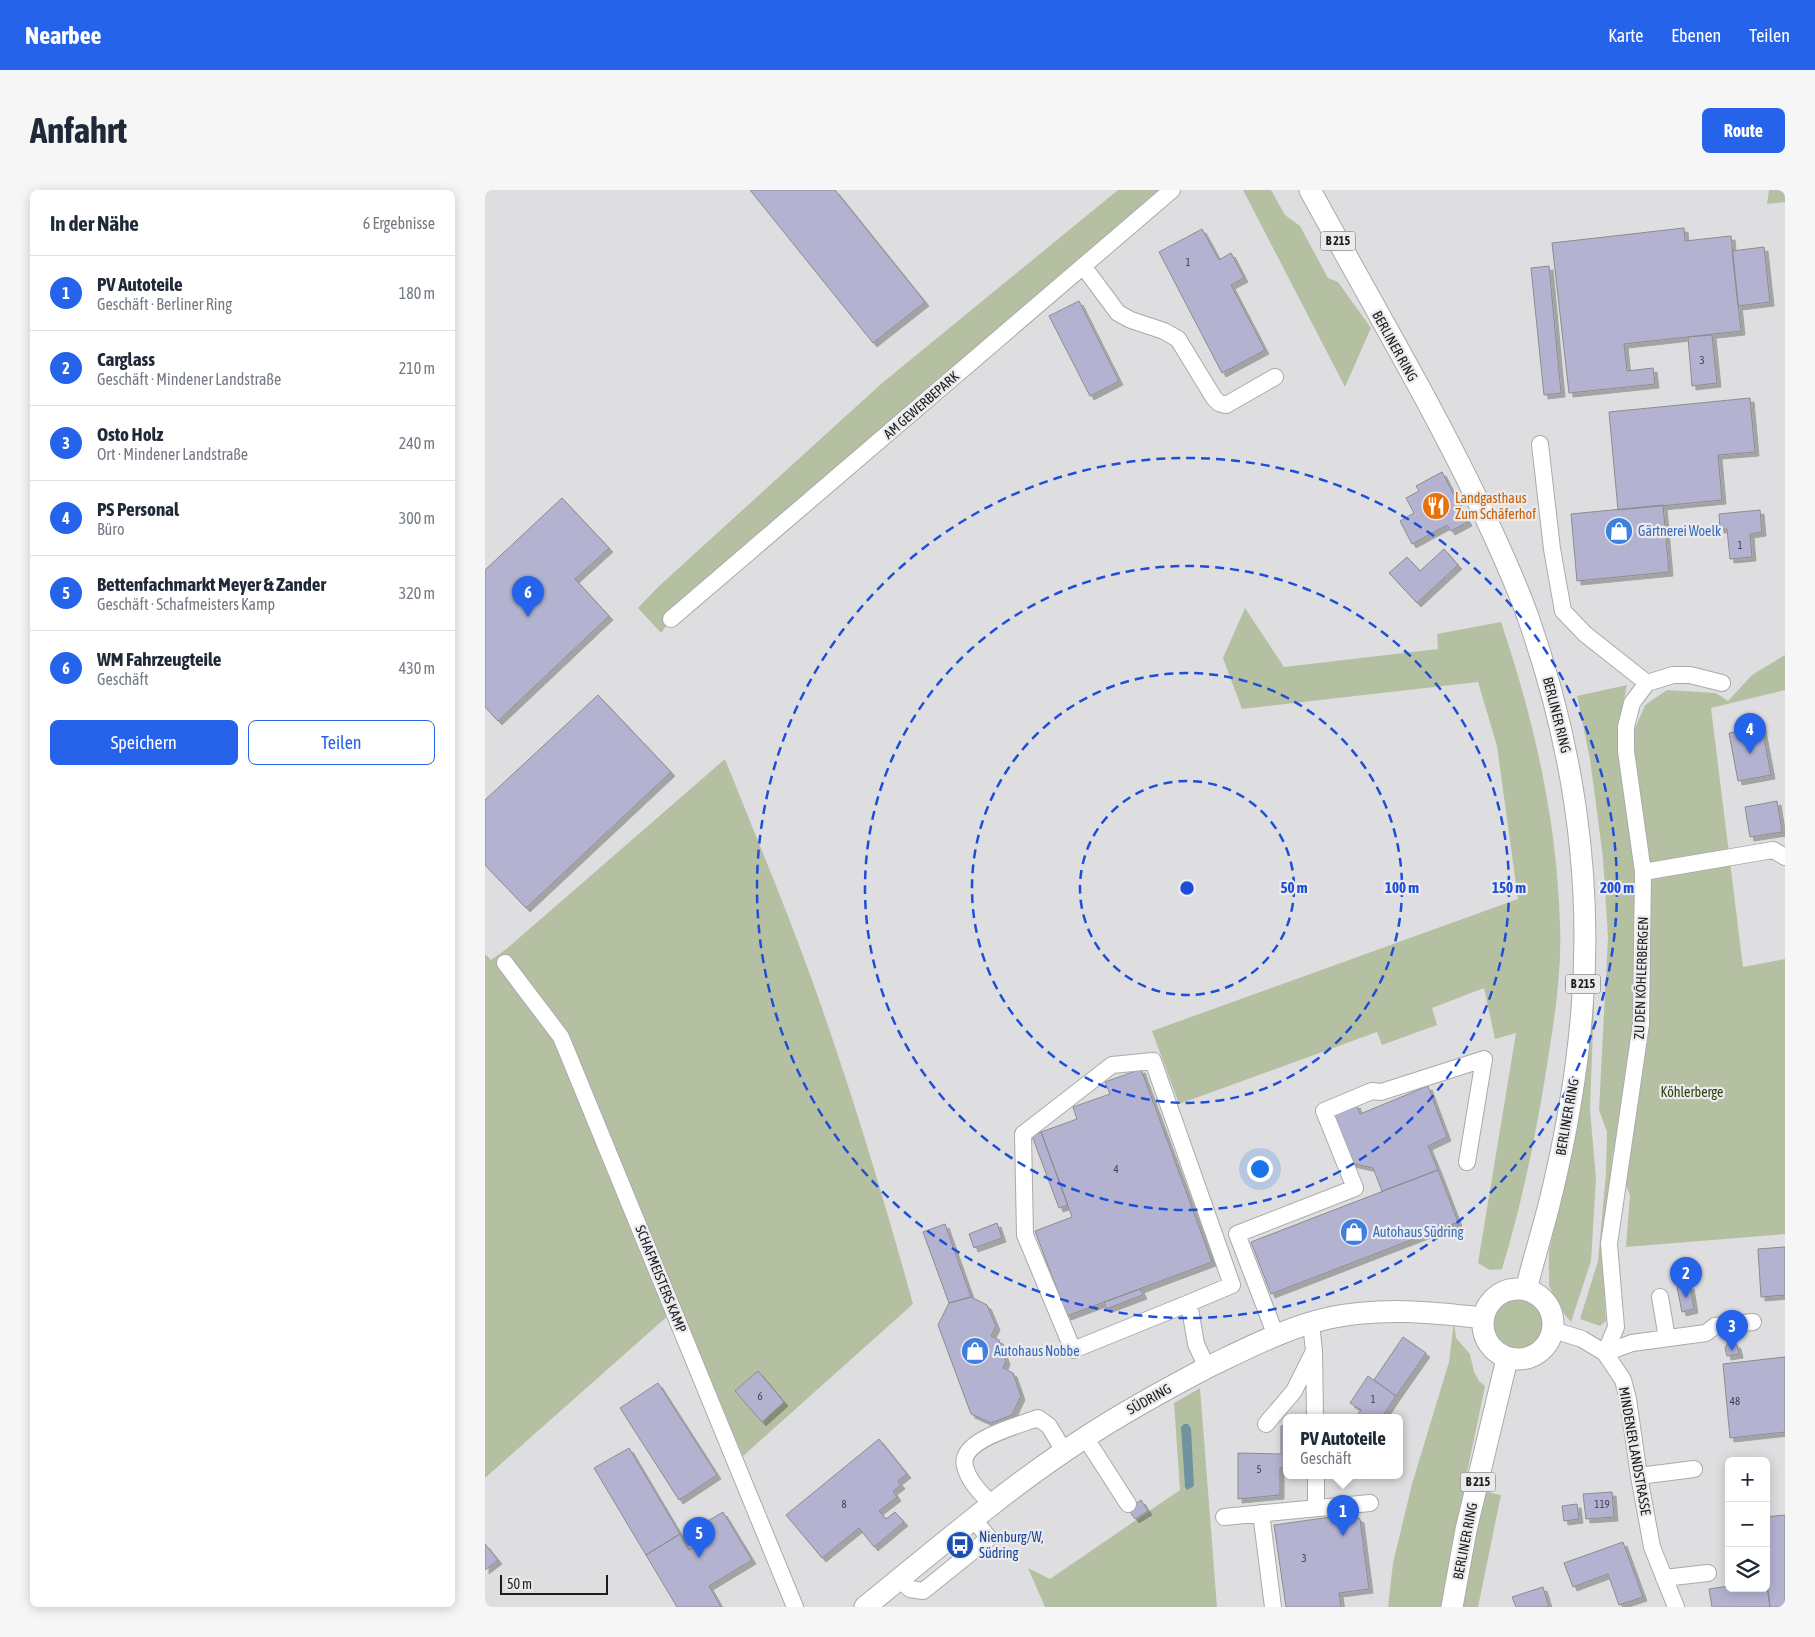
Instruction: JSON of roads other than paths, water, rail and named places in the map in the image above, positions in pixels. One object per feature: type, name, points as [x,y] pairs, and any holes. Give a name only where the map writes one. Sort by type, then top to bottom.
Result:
[{"type":"main road","name":"BERLINER RING","points":[[1310,190],[1456,456],[1504,556],[1528,615],[1547,675],[1569,768],[1578,823],[1586,924],[1583,1008],[1576,1063],[1559,1161],[1526,1290]]},
{"type":"main road","points":[[1511,1289],[1526,1290],[1538,1295],[1548,1304],[1553,1317],[1553,1330],[1548,1344],[1537,1355],[1522,1360],[1507,1358],[1495,1352],[1487,1343],[1483,1331],[1483,1318],[1488,1305],[1498,1294],[1511,1289]]},
{"type":"main road","name":"SÜDRING","points":[[865,1607],[992,1505],[1064,1451],[1161,1391],[1275,1336],[1311,1324],[1352,1314],[1400,1310],[1434,1311],[1483,1318]]},
{"type":"main road","name":"BERLINER RING","points":[[1452,1607],[1466,1530],[1507,1358]]},
{"type":"street","name":"AM GEWERBEPARK","points":[[671,619],[1172,190]]},
{"type":"street","points":[[1083,266],[1118,313],[1131,320],[1172,334],[1178,339],[1214,398],[1219,403],[1226,405],[1275,377]]},
{"type":"street","points":[[1540,444],[1552,549],[1563,611],[1585,634],[1647,683],[1673,675],[1690,676],[1723,683]]},
{"type":"street","name":"ZU DEN KÖHLERBERGEN","points":[[1605,1354],[1615,1327],[1609,1244],[1641,1024],[1643,872],[1626,751],[1626,727],[1632,703],[1647,683]]},
{"type":"street","points":[[1643,872],[1773,850],[1785,857]]},
{"type":"street","name":"SCHAFMEISTERS KAMP","points":[[505,963],[561,1036],[795,1607]]},
{"type":"street","points":[[1275,1336],[1237,1234],[1355,1188],[1323,1111],[1372,1090],[1381,1092],[1485,1059],[1467,1162]]},
{"type":"street","points":[[1153,1061],[1232,1286],[1189,1303],[1073,1350],[1025,1235],[1023,1134],[1112,1065],[1153,1061]]},
{"type":"street","points":[[1660,1297],[1667,1338]]},
{"type":"street","points":[[1189,1303],[1196,1344],[1207,1368]]},
{"type":"street","points":[[1605,1354],[1632,1343],[1705,1333],[1715,1326],[1753,1322]]},
{"type":"street","points":[[1311,1324],[1315,1351],[1315,1414]]},
{"type":"street","name":"MINDENER LANDSTRASSE","points":[[1553,1330],[1581,1339],[1605,1354],[1623,1380],[1628,1399],[1652,1547],[1676,1607]]},
{"type":"street","points":[[1266,1424],[1294,1390],[1315,1351]]},
{"type":"street","points":[[992,1505],[979,1490],[965,1467],[964,1460],[969,1449],[989,1436],[1038,1418],[1049,1426],[1064,1451]]},
{"type":"street","points":[[1085,1438],[1128,1504]]},
{"type":"street","points":[[1639,1476],[1694,1469]]},
{"type":"street","points":[[1316,1479],[1316,1508]]},
{"type":"street","points":[[1224,1517],[1370,1503]]},
{"type":"street","points":[[1261,1514],[1273,1607]]},
{"type":"street","points":[[1664,1578],[1708,1573]]},
{"type":"water","points":[[1184,1424],[1188,1424],[1191,1428],[1194,1486],[1187,1490],[1185,1487],[1181,1427]]},
{"type":"place","name":"Landgasthaus Zum Schäferhof","points":[[1436,506]]},
{"type":"place","name":"Gärtnerei Woelk","points":[[1619,531]]},
{"type":"place","name":"WM Fahrzeugteile","points":[[528,617]]},
{"type":"place","name":"PS Personal","points":[[1750,754]]},
{"type":"place","name":"Autohaus Südring","points":[[1354,1232]]},
{"type":"place","name":"Carglass","points":[[1686,1298]]},
{"type":"place","name":"Autohaus Nobbe","points":[[975,1351]]},
{"type":"place","name":"Osto Holz","points":[[1732,1351]]},
{"type":"place","name":"PV Autoteile","points":[[1343,1536]]},
{"type":"place","name":"Nienburg/W, Südring","points":[[960,1545]]},
{"type":"place","name":"Bettenfachmarkt Meyer & Zander","points":[[699,1558]]},
{"type":"park label","name":"Köhlerberge","points":[[1692,1092]]}]
